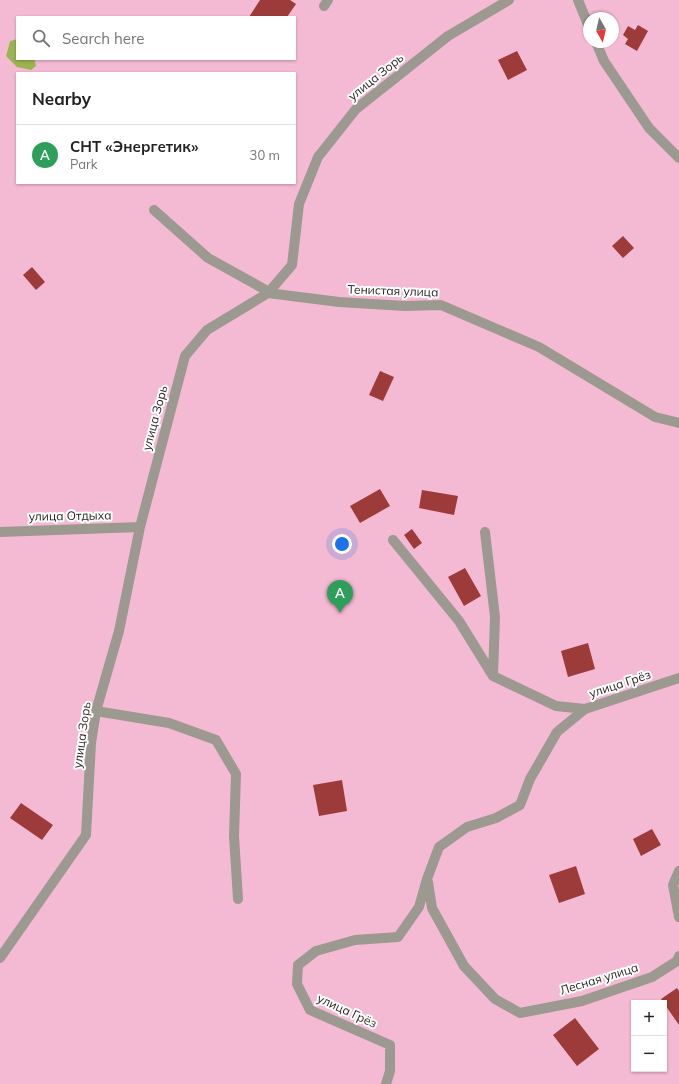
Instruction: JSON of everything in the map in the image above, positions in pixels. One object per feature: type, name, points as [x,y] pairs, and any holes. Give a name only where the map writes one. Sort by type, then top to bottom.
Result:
[{"type":"street","name":"улица Зорь","points":[[0,958],[86,835],[91,743],[96,711],[119,631],[140,527],[185,356],[207,330],[268,293],[292,265],[299,204],[318,157],[356,109],[448,36],[509,0]]},
{"type":"street","points":[[578,0],[583,12]]},
{"type":"street","points":[[599,48],[604,61],[649,128],[679,158]]},
{"type":"street","name":"Тенистая улица","points":[[154,210],[208,258],[264,289],[268,293],[340,302],[405,306],[442,305],[539,347],[655,417],[679,424]]},
{"type":"street","name":"улица Отдыха","points":[[0,532],[140,527]]},
{"type":"street","points":[[485,532],[495,617],[493,676]]},
{"type":"street","points":[[393,540],[459,621],[493,676],[556,706],[585,709]]},
{"type":"street","name":"улица Грёз","points":[[386,1084],[390,1071],[390,1045],[310,1010],[297,984],[298,965],[316,951],[355,940],[398,937],[419,908],[427,878],[439,846],[467,827],[496,818],[520,805],[530,779],[557,732],[585,709],[679,678]]},
{"type":"street","points":[[96,711],[169,723],[216,740],[236,774],[234,836],[238,899]]},
{"type":"street","points":[[679,871],[673,885],[679,917]]},
{"type":"street","name":"Лесная улица","points":[[427,878],[432,908],[464,966],[495,999],[520,1012],[582,1001],[652,977],[677,960],[679,956]]},
{"type":"shaded area","points":[[0,0],[679,0],[679,1084],[0,1084]]},
{"type":"shaded area","points":[[16,39],[16,60],[35,60],[36,66],[31,70],[17,67],[6,56],[10,41]]},
{"type":"building","points":[[260,0],[290,0],[296,4],[288,16],[250,16]]},
{"type":"building","points":[[638,25],[648,31],[637,51],[625,44],[628,39],[623,35],[628,26],[635,30]]},
{"type":"building","points":[[517,51],[527,70],[508,80],[498,60]]},
{"type":"building","points":[[623,236],[634,248],[623,258],[612,246]]},
{"type":"building","points":[[32,267],[45,282],[36,290],[23,275]]},
{"type":"building","points":[[380,371],[394,377],[383,401],[369,395]]},
{"type":"building","points":[[380,489],[390,506],[360,523],[350,506]]},
{"type":"building","points":[[422,490],[458,496],[454,515],[419,508]]},
{"type":"building","points":[[412,529],[422,543],[414,549],[404,535]]},
{"type":"building","points":[[465,568],[481,596],[464,606],[448,577]]},
{"type":"building","points":[[588,643],[595,669],[568,677],[561,651]]},
{"type":"building","points":[[342,780],[347,811],[319,816],[313,785]]},
{"type":"building","points":[[21,803],[53,825],[42,840],[10,818]]},
{"type":"building","points":[[652,829],[661,845],[641,856],[633,839]]},
{"type":"building","points":[[576,866],[585,894],[559,903],[549,875]]},
{"type":"building","points":[[677,988],[679,991],[679,1025],[667,1008],[667,1000],[661,999]]},
{"type":"building","points":[[575,1018],[599,1049],[577,1066],[553,1035]]},
{"type":"place","name":"СНТ «Энергетик»","points":[[340,613]]}]
